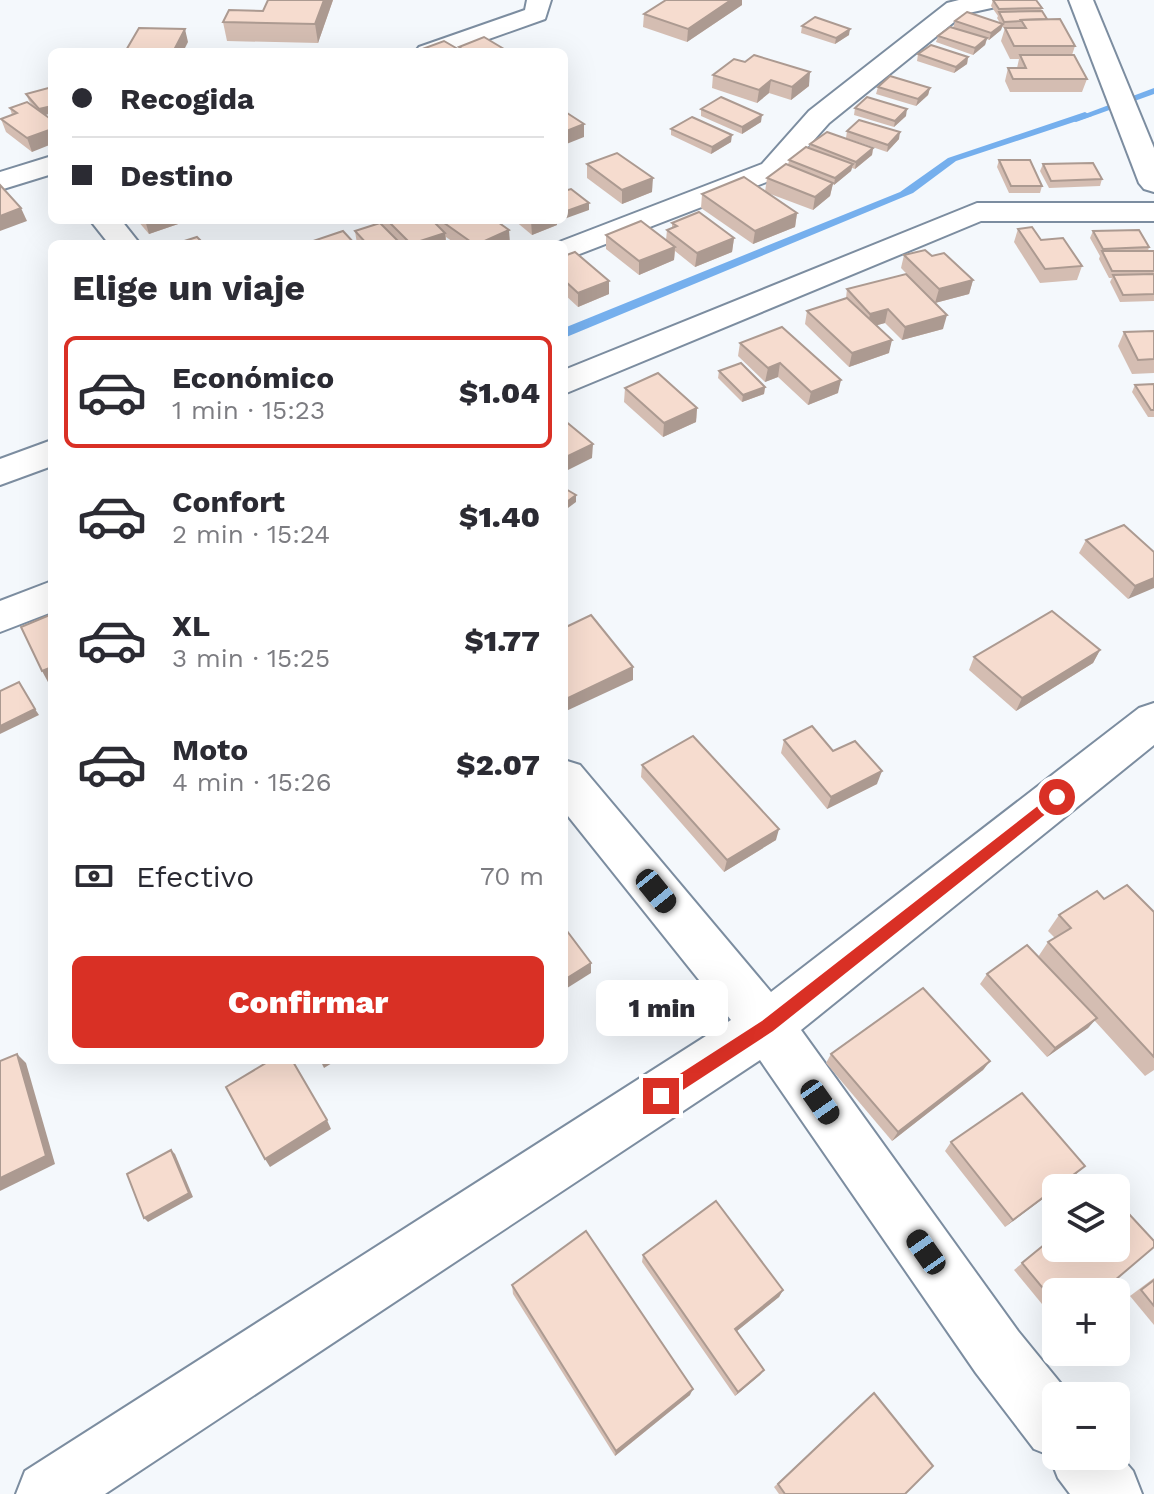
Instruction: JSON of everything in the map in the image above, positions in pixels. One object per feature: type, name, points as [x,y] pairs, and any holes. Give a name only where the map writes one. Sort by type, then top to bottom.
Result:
[{"type":"street","points":[[439,48],[536,14],[539,0]]},
{"type":"street","points":[[568,249],[772,170],[819,117],[956,8],[996,0]]},
{"type":"street","points":[[1081,0],[1154,183]]},
{"type":"street","points":[[0,181],[48,166]]},
{"type":"street","points":[[568,381],[977,212],[1154,212]]},
{"type":"street","points":[[108,224],[122,240]]},
{"type":"street","points":[[0,473],[48,454]]},
{"type":"street","points":[[0,617],[48,598]]},
{"type":"street","points":[[48,1494],[767,1026],[1154,720]]},
{"type":"street","points":[[568,783],[767,1026],[997,1352],[1042,1409]]},
{"type":"street","points":[[1091,1470],[1110,1494]]},
{"type":"water","points":[[1085,112],[1092,116],[956,161],[913,193],[568,336],[568,326],[900,192],[948,158]]},
{"type":"building","points":[[268,0],[324,0],[315,24],[223,22],[229,10],[263,11]]},
{"type":"building","points":[[666,0],[731,0],[688,29],[644,14]]},
{"type":"building","points":[[993,0],[1036,0],[1042,8],[999,9]]},
{"type":"building","points":[[1042,11],[1047,19],[1004,22],[999,12]]},
{"type":"building","points":[[967,12],[1003,24],[991,33],[955,21]]},
{"type":"building","points":[[815,17],[850,29],[836,38],[802,26]]},
{"type":"building","points":[[1060,19],[1075,46],[1014,46],[1005,28],[1026,28],[1021,20]]},
{"type":"building","points":[[950,27],[987,38],[975,48],[938,36]]},
{"type":"building","points":[[139,28],[185,29],[175,48],[127,48]]},
{"type":"building","points":[[484,37],[502,48],[461,48]]},
{"type":"building","points":[[444,41],[456,48],[425,48]]},
{"type":"building","points":[[931,45],[968,57],[956,67],[918,54]]},
{"type":"building","points":[[754,55],[810,72],[792,87],[771,80],[759,90],[713,75],[734,59],[745,62]]},
{"type":"building","points":[[1020,55],[1074,55],[1087,79],[1013,79],[1008,68],[1026,68]]},
{"type":"building","points":[[890,76],[930,88],[918,99],[878,87]]},
{"type":"building","points":[[48,88],[48,107],[39,109],[26,94]]},
{"type":"building","points":[[721,97],[762,115],[742,127],[701,109]]},
{"type":"building","points":[[867,97],[907,109],[895,121],[855,108]]},
{"type":"building","points":[[27,102],[48,117],[48,130],[27,138],[1,119],[17,113],[10,108]]},
{"type":"building","points":[[568,114],[584,124],[568,130]]},
{"type":"building","points":[[692,117],[732,135],[712,147],[671,129]]},
{"type":"building","points":[[859,120],[900,132],[888,145],[847,131]]},
{"type":"building","points":[[827,132],[873,148],[856,162],[810,144]]},
{"type":"building","points":[[806,147],[853,164],[835,178],[789,160]]},
{"type":"building","points":[[617,153],[653,178],[622,190],[587,164]]},
{"type":"building","points":[[999,160],[1030,160],[1042,186],[1011,186]]},
{"type":"building","points":[[1093,163],[1102,179],[1051,181],[1043,164]]},
{"type":"building","points":[[786,164],[833,183],[815,197],[767,178]]},
{"type":"building","points":[[744,177],[797,213],[755,231],[702,194]]},
{"type":"building","points":[[0,185],[21,208],[0,216]]},
{"type":"building","points":[[571,189],[589,203],[568,211],[568,190]]},
{"type":"building","points":[[699,212],[734,238],[697,253],[667,230],[677,226],[672,223]]},
{"type":"building","points":[[641,221],[675,247],[639,261],[606,235]]},
{"type":"building","points":[[381,224],[397,240],[363,240],[355,231]]},
{"type":"building","points":[[391,224],[436,224],[445,233],[423,240],[407,240]]},
{"type":"building","points":[[446,224],[501,224],[509,230],[487,240],[468,240]]},
{"type":"building","points":[[1032,227],[1041,240],[1063,238],[1082,266],[1045,269],[1018,229]]},
{"type":"building","points":[[1139,230],[1149,247],[1103,249],[1093,231]]},
{"type":"building","points":[[343,231],[351,240],[316,240]]},
{"type":"building","points":[[925,250],[932,256],[944,253],[973,280],[939,289],[904,255]]},
{"type":"building","points":[[1102,251],[1154,251],[1154,271],[1112,271]]},
{"type":"building","points":[[575,252],[609,281],[578,293],[568,284],[568,255]]},
{"type":"building","points":[[906,274],[947,315],[905,327],[888,309],[870,314],[847,289]]},
{"type":"building","points":[[1154,274],[1154,294],[1123,295],[1113,275]]},
{"type":"building","points":[[847,298],[892,340],[852,353],[807,311]]},
{"type":"building","points":[[782,327],[841,380],[811,392],[780,363],[768,368],[740,343]]},
{"type":"building","points":[[1154,331],[1154,359],[1138,360],[1124,332]]},
{"type":"building","points":[[741,363],[765,387],[743,395],[719,371]]},
{"type":"building","points":[[658,373],[697,408],[664,423],[625,388]]},
{"type":"building","points":[[1154,384],[1154,410],[1151,410],[1135,385]]},
{"type":"building","points":[[568,423],[593,444],[568,456]]},
{"type":"building","points":[[568,490],[576,495],[568,501]]},
{"type":"building","points":[[1124,525],[1154,552],[1154,578],[1135,586],[1086,540]]},
{"type":"building","points":[[1052,611],[1100,650],[1022,698],[974,657]]},
{"type":"building","points":[[591,615],[633,667],[568,698],[568,626]]},
{"type":"building","points":[[48,616],[48,669],[42,671],[21,627]]},
{"type":"building","points":[[19,682],[35,709],[0,726],[0,691]]},
{"type":"building","points":[[812,726],[833,751],[855,741],[882,771],[831,797],[784,740]]},
{"type":"building","points":[[693,736],[779,829],[727,860],[642,765]]},
{"type":"building","points":[[1127,885],[1154,912],[1154,1057],[1048,942],[1071,928],[1059,915],[1097,891],[1104,899]]},
{"type":"building","points":[[568,932],[591,963],[568,977]]},
{"type":"building","points":[[1027,945],[1097,1018],[1055,1048],[987,974]]},
{"type":"building","points":[[923,988],[990,1061],[898,1132],[831,1054]]},
{"type":"building","points":[[17,1054],[46,1156],[0,1178],[0,1061]]},
{"type":"building","points":[[264,1064],[294,1064],[327,1120],[265,1159],[226,1087]]},
{"type":"building","points":[[1022,1093],[1085,1166],[1074,1174],[1042,1174],[1042,1198],[1013,1220],[951,1142]]},
{"type":"building","points":[[171,1150],[189,1193],[144,1218],[127,1174]]},
{"type":"building","points":[[716,1201],[783,1290],[735,1329],[764,1370],[738,1392],[643,1255]]},
{"type":"building","points":[[1130,1215],[1154,1241],[1154,1247],[1117,1278],[1042,1278],[1042,1287],[1022,1263],[1042,1247],[1042,1262],[1130,1262]]},
{"type":"building","points":[[586,1231],[693,1389],[616,1451],[512,1285]]},
{"type":"building","points":[[1154,1280],[1154,1306],[1141,1290]]},
{"type":"building","points":[[874,1393],[933,1466],[905,1494],[785,1494],[778,1484]]},
{"type":"waterway","points":[[1073,120],[1154,91]]},
{"type":"route","points":[[661,1096],[767,1026],[1057,797]]}]
